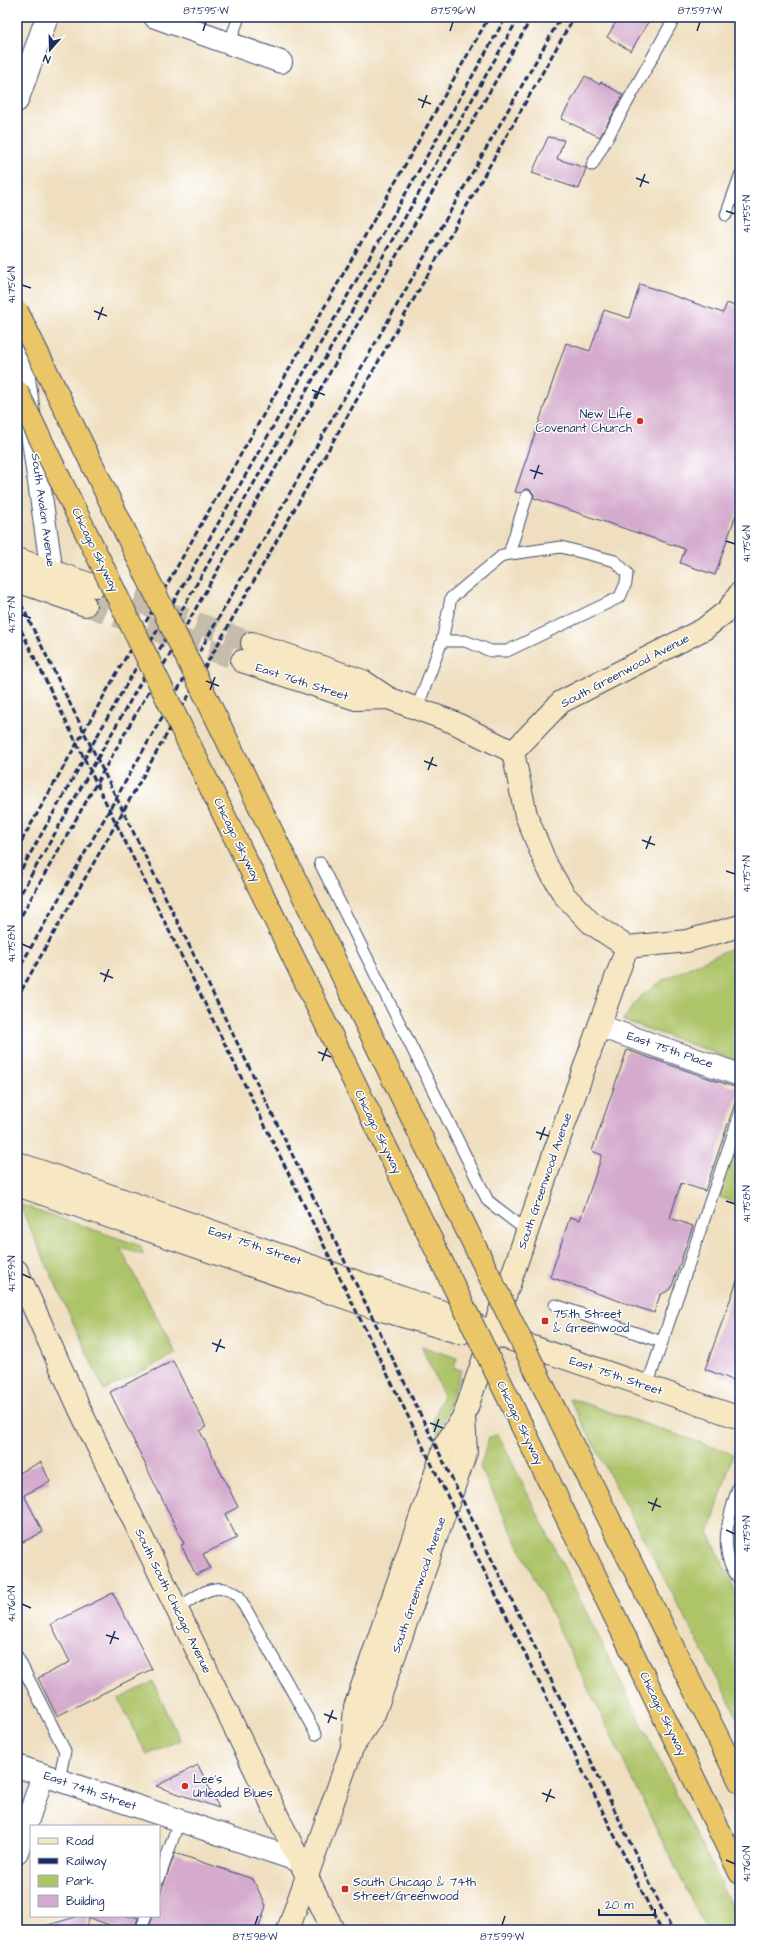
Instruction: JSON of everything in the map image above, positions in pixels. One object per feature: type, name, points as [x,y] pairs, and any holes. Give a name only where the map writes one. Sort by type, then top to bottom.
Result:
[{"type":"highway","points":[[17,311],[555,1410],[740,1782]]},
{"type":"highway","name":"Chicago Skyway","points":[[17,391],[740,1873]]},
{"type":"street","points":[[17,101],[48,17]]},
{"type":"street","points":[[155,17],[193,23],[229,44],[281,62]]},
{"type":"street","name":"South Avalon Avenue","points":[[17,329],[55,595]]},
{"type":"street","points":[[17,559],[95,586]]},
{"type":"street","points":[[17,581],[85,605]]},
{"type":"street","name":"South Greenwood Avenue","points":[[513,752],[561,702],[704,629],[728,610],[740,593]]},
{"type":"street","name":"East 76th Street","points":[[252,643],[363,681],[388,698],[453,722],[513,752]]},
{"type":"street","name":"East 76th Street","points":[[242,662],[356,700],[388,698]]},
{"type":"street","points":[[513,752],[526,815],[546,864],[564,895],[591,923],[628,947],[687,941],[740,926]]},
{"type":"street","name":"South Greenwood Avenue","points":[[288,1930],[303,1868],[352,1748],[355,1707],[446,1443],[464,1416],[527,1231],[628,947]]},
{"type":"street","name":"East 75th Place","points":[[599,1026],[740,1075]]},
{"type":"street","name":"East 75th Street","points":[[17,1163],[463,1319],[492,1333],[740,1418]]},
{"type":"street","name":"East 75th Street","points":[[17,1185],[375,1308],[461,1333],[492,1333]]},
{"type":"street","name":"South South Chicago Avenue","points":[[17,1271],[81,1412],[333,1930]]},
{"type":"street","name":"East 74th Street","points":[[17,1766],[179,1821],[303,1868]]},
{"type":"street","points":[[17,1852],[51,1778]]},
{"type":"lane","points":[[229,44],[239,17]]},
{"type":"lane","points":[[592,165],[675,17]]},
{"type":"lane","points":[[726,215],[740,176]]},
{"type":"lane","points":[[509,554],[527,496]]},
{"type":"lane","points":[[417,708],[442,641],[451,598],[503,555],[561,546],[615,561],[627,573],[626,583],[620,597],[507,651],[490,650],[465,641],[442,641]]},
{"type":"lane","points":[[320,863],[488,1201],[527,1231]]},
{"type":"lane","points":[[647,1386],[740,1114]]},
{"type":"lane","points":[[555,1304],[662,1342]]},
{"type":"lane","points":[[740,1482],[728,1520],[726,1538],[730,1563],[740,1580]]},
{"type":"lane","points":[[177,1609],[212,1588],[230,1590],[238,1595],[316,1734]]},
{"type":"lane","points":[[17,1656],[65,1751],[51,1778]]},
{"type":"lane","points":[[160,1876],[179,1821]]},
{"type":"lane","points":[[141,1930],[146,1917]]},
{"type":"green space","points":[[740,944],[740,1062],[623,1020],[639,998],[663,980]]},
{"type":"green space","points":[[740,1134],[740,1204],[719,1197]]},
{"type":"green space","points":[[19,1204],[141,1246],[143,1255],[120,1248],[176,1354],[104,1390]]},
{"type":"green space","points":[[421,1346],[457,1358],[454,1368],[461,1370],[439,1435],[433,1423],[443,1394]]},
{"type":"green space","points":[[569,1398],[733,1454],[709,1534],[740,1601],[740,1722]]},
{"type":"green space","points":[[498,1434],[740,1923],[740,1930],[706,1930],[480,1467],[489,1438]]},
{"type":"green space","points":[[153,1682],[180,1740],[147,1755],[119,1699]]},
{"type":"building","points":[[619,17],[651,17],[631,51],[607,37]]},
{"type":"building","points":[[585,76],[599,84],[601,82],[623,95],[600,137],[561,119]]},
{"type":"building","points":[[548,137],[564,140],[557,159],[586,168],[579,189],[532,173]]},
{"type":"building","name":"New Life Covenant Church","points":[[640,284],[723,313],[727,303],[740,308],[740,503],[715,575],[680,563],[685,549],[534,498],[534,494],[529,489],[525,489],[521,493],[515,492],[566,343],[590,351],[604,310],[629,318]]},
{"type":"building","points":[[627,1050],[740,1089],[705,1191],[681,1183],[670,1218],[693,1226],[671,1289],[660,1295],[654,1313],[550,1277],[570,1217],[580,1220],[602,1155],[592,1151]]},
{"type":"building","points":[[738,1278],[740,1278],[740,1383],[705,1369]]},
{"type":"building","points":[[173,1361],[206,1427],[200,1431],[238,1507],[225,1514],[237,1538],[203,1554],[210,1568],[196,1575],[181,1545],[184,1544],[110,1392]]},
{"type":"building","points":[[41,1462],[50,1482],[24,1495],[43,1532],[17,1545],[17,1474]]},
{"type":"building","points":[[113,1593],[152,1669],[57,1716],[38,1678],[70,1662],[51,1624]]},
{"type":"building","name":"Lee's Unleaded Blues","points":[[198,1765],[219,1808],[156,1786]]},
{"type":"building","points":[[175,1853],[253,1879],[266,1906],[258,1930],[148,1930],[153,1917],[160,1917],[160,1894]]},
{"type":"building","points":[[76,1917],[89,1917],[85,1930],[45,1930],[45,1926]]},
{"type":"building","points":[[90,1918],[138,1918],[134,1930],[123,1930]]},
{"type":"tunnel","points":[[103,589],[252,643]]},
{"type":"tunnel","points":[[85,605],[242,661]]},
{"type":"railway","points":[[17,849],[489,17]]},
{"type":"railway","points":[[17,877],[506,17]]},
{"type":"railway","points":[[17,900],[519,17]]},
{"type":"railway","points":[[17,923],[532,17]]},
{"type":"railway","points":[[17,972],[561,17]]},
{"type":"railway","points":[[17,998],[574,17]]},
{"type":"railway","points":[[17,596],[594,1767],[672,1930]]},
{"type":"railway","points":[[17,622],[661,1930]]},
{"type":"place","name":"New Life Covenant Church","points":[[640,421]]},
{"type":"place","name":"75th Street & Greenwood","points":[[545,1321]]},
{"type":"place","name":"Lee's Unleaded Blues","points":[[185,1786]]},
{"type":"place","name":"South Chicago & 74th Street/Greenwood","points":[[345,1889]]}]
